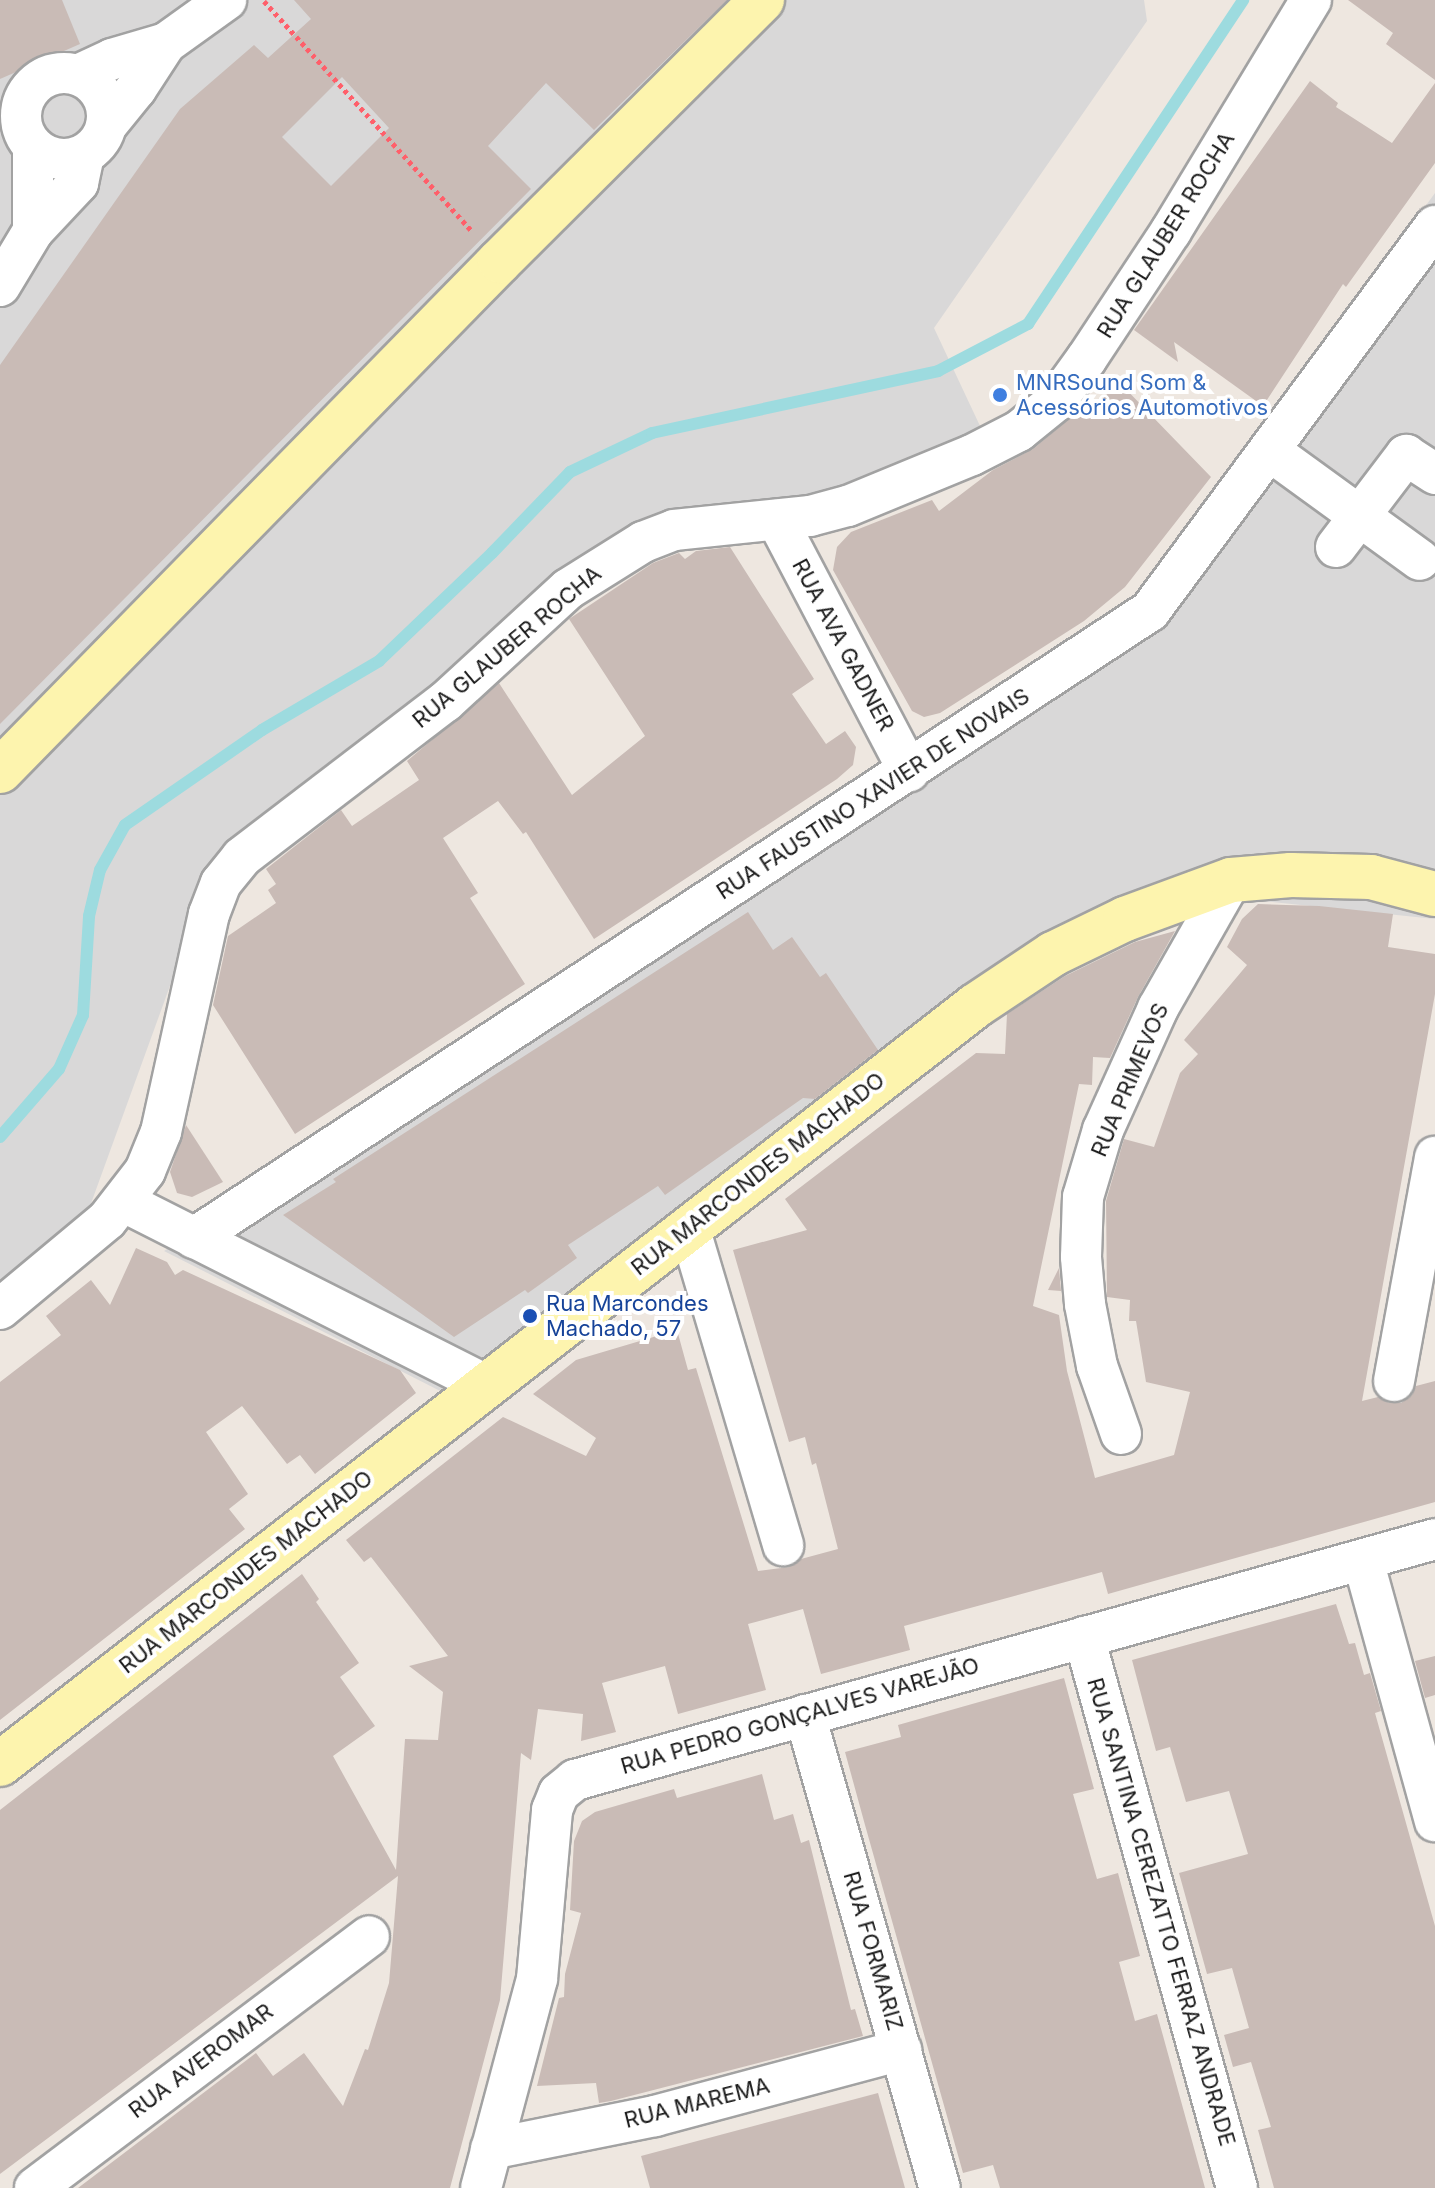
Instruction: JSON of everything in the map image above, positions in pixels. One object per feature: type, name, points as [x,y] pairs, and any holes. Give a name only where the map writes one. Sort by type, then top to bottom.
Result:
[{"type":"street","points":[[33,231],[15,92],[52,74],[78,75],[112,59],[166,43],[226,0]]},
{"type":"street","points":[[0,771],[500,261],[762,0]]},
{"type":"street","name":"RUA GLAUBER ROCHA","points":[[0,1309],[124,1202],[145,1171],[161,1132],[209,914],[221,883],[242,857],[445,702],[568,589],[601,565],[674,530],[777,520],[848,506],[933,472],[1019,431],[1056,401],[1171,231],[1311,0]]},
{"type":"street","points":[[20,142],[56,159],[95,140],[136,89],[166,43]]},
{"type":"street","points":[[0,286],[33,231],[78,183],[107,110],[102,95],[92,83],[78,75]]},
{"type":"street","name":"RUA FAUSTINO XAVIER DE NOVAIS","points":[[194,1238],[1150,611],[1435,226]]},
{"type":"street","points":[[1270,451],[1347,532],[1420,560]]},
{"type":"street","points":[[1347,532],[1406,455],[1435,474]]},
{"type":"street","name":"RUA AVA GADNER","points":[[777,520],[909,771]]},
{"type":"street","name":"RUA MARCONDES MACHADO","points":[[0,1764],[975,1006],[1053,954],[1125,919],[1231,880],[1291,875],[1371,877],[1435,894]]},
{"type":"street","name":"RUA PRIMEVOS","points":[[1121,1434],[1097,1366],[1085,1304],[1081,1257],[1083,1197],[1103,1130],[1158,1008],[1231,880]]},
{"type":"street","points":[[1394,1381],[1435,1157]]},
{"type":"street","points":[[124,1202],[486,1385]]},
{"type":"street","points":[[689,1227],[783,1545]]},
{"type":"street","name":"RUA PEDRO GONÇALVES VAREJÃO","points":[[481,2188],[537,1979],[552,1810],[559,1793],[575,1780],[1435,1539]]},
{"type":"street","points":[[1363,1560],[1435,1821]]},
{"type":"street","name":"RUA SANTINA CEREZATTO FERRAZ ANDRADE","points":[[1084,1637],[1237,2188]]},
{"type":"street","name":"RUA FORMARIZ","points":[[805,1715],[940,2188]]},
{"type":"street","name":"RUA AVEROMAR","points":[[35,2188],[369,1936]]},
{"type":"street","name":"RUA MAREMA","points":[[491,2149],[655,2116],[901,2050]]},
{"type":"path","points":[[264,0],[500,261]]},
{"type":"shaded area","points":[[0,0],[1144,0],[1147,21],[934,328],[988,443],[814,497],[644,523],[212,870],[81,1231],[0,1300]]},
{"type":"shaded area","points":[[1435,193],[1435,919],[1195,894],[1018,970],[456,1399],[164,1251],[1120,624]]},
{"type":"building","points":[[0,0],[62,0],[80,44],[0,79]]},
{"type":"building","points":[[294,0],[727,0],[594,130],[546,83],[488,146],[531,189],[0,724],[0,365],[180,109],[254,45],[268,58],[311,19]],"holes":[[[342,77],[389,128],[331,186],[282,137]]]},
{"type":"building","points":[[1348,0],[1435,0],[1435,80],[1386,44],[1393,33]]},
{"type":"building","points":[[1310,81],[1338,103],[1336,107],[1392,143],[1435,83],[1435,163],[1346,287],[1343,284],[1263,406],[1174,342],[1178,362],[1134,330]]},
{"type":"building","points":[[1119,382],[1211,477],[1125,587],[1084,621],[940,713],[924,717],[912,711],[833,570],[837,547],[851,532],[932,500],[939,511],[993,470],[1033,449],[1076,413],[1084,418]]},
{"type":"building","points":[[730,547],[814,679],[792,694],[826,744],[845,731],[856,747],[853,765],[837,779],[594,939],[526,832],[523,834],[498,801],[443,838],[478,893],[470,898],[525,984],[295,1134],[213,1005],[228,936],[276,903],[268,890],[276,884],[266,869],[341,810],[352,826],[419,780],[407,761],[499,683],[572,795],[645,736],[569,619],[653,563],[679,553],[685,559],[696,551]]},
{"type":"building","points":[[1258,904],[1319,906],[1393,914],[1388,947],[1435,954],[1435,994],[1362,1401],[1378,1397],[1389,1403],[1401,1403],[1411,1396],[1416,1386],[1435,1381],[1435,1502],[1108,1594],[1102,1572],[904,1626],[910,1650],[821,1674],[803,1609],[748,1624],[766,1690],[678,1714],[665,1666],[602,1683],[616,1732],[581,1741],[583,1714],[538,1709],[531,1760],[521,1753],[500,2000],[450,2188],[78,2188],[256,2053],[273,2076],[304,2053],[343,2106],[365,2049],[368,2050],[389,1983],[398,1876],[0,2174],[0,1810],[302,1574],[319,1599],[316,1602],[359,1663],[340,1677],[375,1726],[333,1756],[396,1870],[405,1739],[438,1740],[443,1692],[409,1666],[448,1656],[371,1557],[364,1562],[346,1540],[503,1417],[586,1456],[596,1438],[533,1394],[576,1360],[677,1330],[688,1370],[696,1368],[758,1571],[789,1567],[801,1559],[838,1549],[816,1463],[812,1465],[805,1437],[789,1442],[733,1250],[807,1230],[785,1199],[976,1053],[1005,1054],[1007,1014],[1065,976],[1135,942],[1175,931],[1138,997],[1110,1058],[1093,1057],[1092,1085],[1079,1084],[1033,1306],[1059,1315],[1067,1371],[1095,1478],[1174,1455],[1190,1392],[1146,1382],[1136,1321],[1129,1321],[1130,1300],[1107,1297],[1106,1201],[1124,1139],[1154,1147],[1180,1073],[1198,1054],[1184,1040],[1247,965],[1227,947],[1242,919]]},
{"type":"building","points":[[748,912],[773,950],[792,937],[820,977],[826,973],[878,1050],[815,1099],[803,1098],[665,1195],[658,1186],[568,1245],[577,1258],[528,1293],[525,1290],[454,1337],[283,1215],[336,1182],[333,1179]]},
{"type":"building","points":[[186,1125],[223,1182],[192,1197],[177,1193],[170,1172]]},
{"type":"building","points":[[136,1248],[167,1262],[175,1275],[183,1270],[400,1370],[416,1393],[315,1474],[300,1455],[287,1464],[242,1406],[206,1432],[248,1494],[229,1509],[245,1529],[0,1720],[0,1382],[61,1335],[46,1316],[91,1280],[110,1305]]},
{"type":"building","points":[[1059,1268],[1061,1291],[1048,1290]]},
{"type":"building","points":[[1336,1604],[1349,1644],[1355,1643],[1364,1675],[1370,1673],[1381,1711],[1375,1713],[1435,1926],[1435,2188],[1274,2188],[1258,2130],[1271,2127],[1251,2062],[1233,2067],[1224,2035],[1249,2028],[1232,1968],[1207,1974],[1179,1873],[1248,1854],[1229,1791],[1186,1802],[1170,1747],[1156,1751],[1132,1660]]},
{"type":"building","points":[[1435,1656],[1435,1695],[1425,1698],[1415,1661]]},
{"type":"building","points":[[1064,1678],[1094,1789],[1073,1794],[1097,1879],[1118,1873],[1140,1956],[1119,1962],[1135,2021],[1157,2014],[1205,2188],[1000,2188],[993,2165],[963,2173],[865,1825],[845,1752],[901,1737],[898,1725]]},
{"type":"building","points":[[762,1774],[774,1820],[793,1814],[801,1843],[809,1840],[851,2010],[855,2009],[863,2036],[599,2103],[596,2083],[537,2086],[559,1998],[564,1997],[565,1974],[581,1913],[570,1910],[574,1841],[582,1821],[595,1812],[674,1789],[677,1798]]},
{"type":"building","points":[[878,2093],[905,2188],[650,2188],[641,2156]]},
{"type":"waterway","points":[[0,1137],[59,1069],[83,1015],[89,916],[100,870],[125,825],[262,730],[379,661],[492,553],[570,472],[652,433],[938,371],[1028,324],[1243,0]]},
{"type":"place","name":"MNRSound Som & Acessórios Automotivos","points":[[1000,395]]},
{"type":"place","name":"Rua Marcondes Machado, 57","points":[[530,1316]]}]
